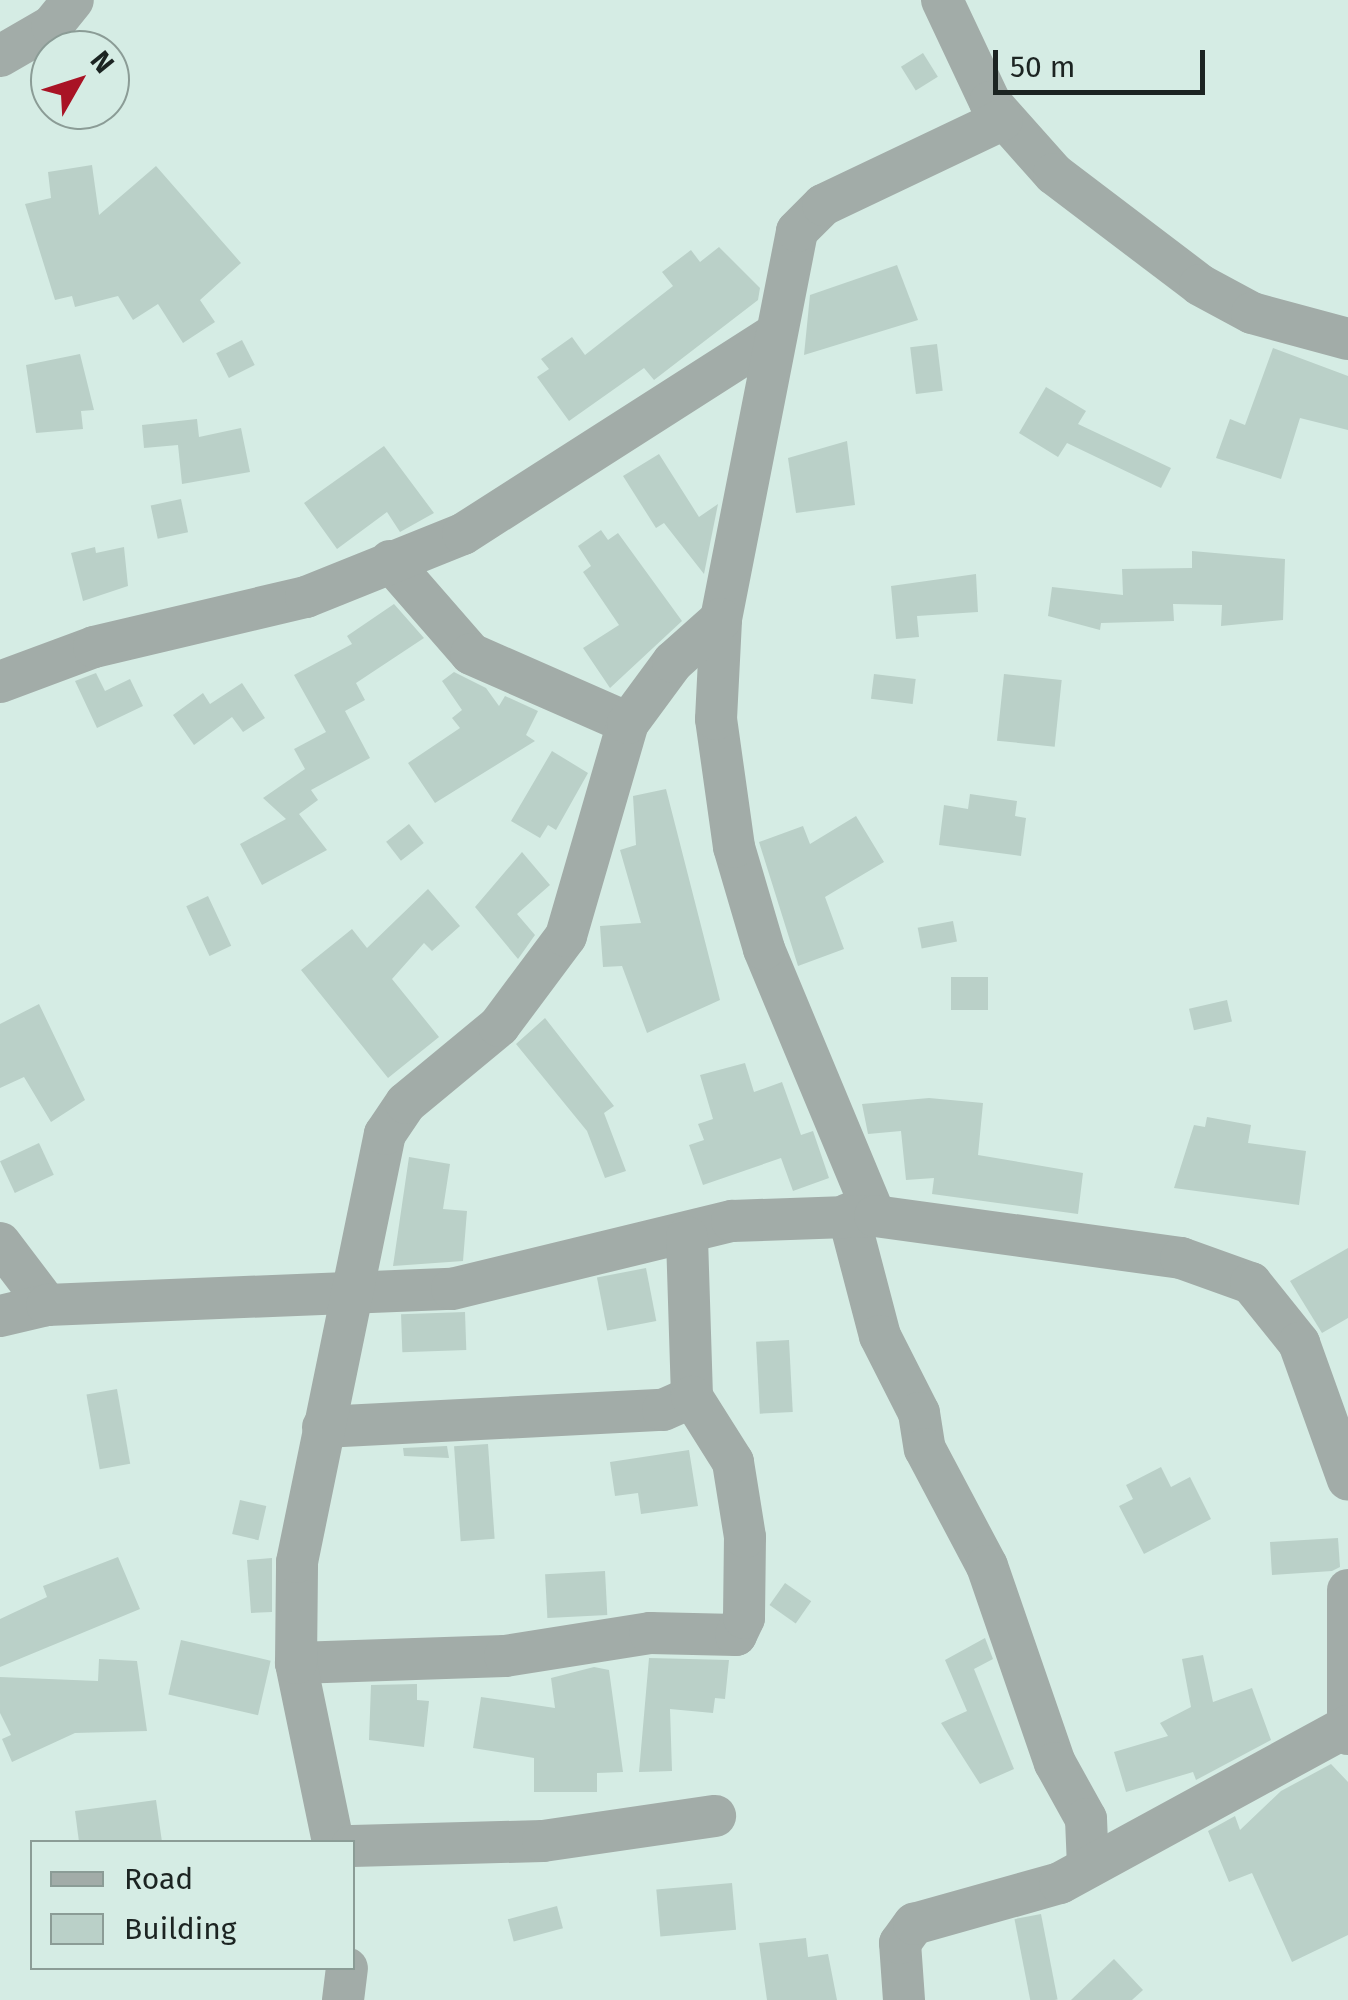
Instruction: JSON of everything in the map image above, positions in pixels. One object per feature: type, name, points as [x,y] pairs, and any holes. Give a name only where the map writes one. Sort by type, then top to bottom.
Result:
[{"type":"street","points":[[0,56],[52,26],[73,0]]},
{"type":"street","points":[[942,0],[1002,120],[1054,174],[1200,285],[1252,313],[1348,339]]},
{"type":"street","points":[[1002,120],[823,205],[794,238],[721,619],[717,737],[734,847],[764,949],[862,1215],[880,1336],[919,1414],[924,1449],[987,1566],[1054,1763],[1086,1819],[1088,1867]]},
{"type":"street","points":[[0,682],[94,647],[306,597],[496,516],[592,444],[776,334]]},
{"type":"street","points":[[390,561],[472,654],[628,722]]},
{"type":"street","points":[[333,1840],[296,1663],[297,1562],[347,1297],[394,1116],[499,1026],[566,936],[628,722],[673,662],[721,619]]},
{"type":"street","points":[[0,1316],[47,1305],[347,1297],[452,1289],[687,1237],[732,1222],[862,1215],[1100,1244],[1238,1276],[1266,1296],[1298,1343],[1348,1480]]},
{"type":"street","points":[[296,1663],[505,1656],[650,1632],[736,1634],[744,1618],[745,1537],[733,1462],[718,1427],[692,1397],[687,1237]]},
{"type":"street","points":[[0,1243],[47,1305]]},
{"type":"street","points":[[323,1427],[663,1410],[692,1397]]},
{"type":"street","points":[[904,2000],[900,1944],[914,1924],[1029,1895],[1347,1729],[1348,1590]]},
{"type":"street","points":[[355,1846],[543,1842],[716,1816]]},
{"type":"street","points":[[343,2000],[347,1970]]},
{"type":"building","points":[[923,53],[938,77],[916,91],[901,67]]},
{"type":"building","points":[[92,165],[99,215],[156,166],[241,263],[200,300],[215,322],[183,343],[158,304],[133,320],[118,296],[75,307],[72,296],[55,300],[25,204],[51,198],[48,172]]},
{"type":"building","points":[[719,247],[760,288],[758,300],[654,380],[644,368],[569,421],[537,377],[549,369],[541,359],[572,337],[585,355],[673,286],[662,272],[691,250],[700,262]]},
{"type":"building","points":[[897,265],[918,320],[804,355],[810,295]]},
{"type":"building","points":[[242,340],[255,365],[229,378],[216,353]]},
{"type":"building","points":[[937,344],[943,391],[916,394],[910,347]]},
{"type":"building","points":[[1273,348],[1348,376],[1348,430],[1300,418],[1281,479],[1216,458],[1230,419],[1245,425]]},
{"type":"building","points":[[80,354],[94,410],[81,411],[83,429],[36,433],[26,365]]},
{"type":"building","points":[[1046,387],[1086,411],[1078,424],[1171,468],[1161,488],[1067,443],[1058,457],[1019,433]]},
{"type":"building","points":[[197,419],[199,437],[241,428],[250,472],[182,484],[178,445],[144,448],[142,425]]},
{"type":"building","points":[[847,441],[855,505],[796,513],[788,458]]},
{"type":"building","points":[[384,446],[434,513],[400,532],[387,512],[337,549],[304,503]]},
{"type":"building","points":[[659,454],[699,517],[718,504],[704,574],[664,523],[656,528],[623,476]]},
{"type":"building","points":[[181,499],[188,532],[158,539],[151,505]]},
{"type":"building","points":[[601,530],[608,540],[618,533],[682,621],[610,688],[583,648],[619,625],[583,572],[591,566],[578,546]]},
{"type":"building","points":[[95,547],[96,553],[124,547],[128,586],[83,601],[71,553]]},
{"type":"building","points":[[1192,551],[1285,559],[1283,620],[1221,626],[1222,605],[1173,604],[1174,621],[1101,623],[1100,630],[1048,616],[1052,587],[1123,595],[1122,569],[1192,568]]},
{"type":"building","points":[[976,574],[978,612],[917,616],[919,637],[896,639],[891,586]]},
{"type":"building","points":[[394,604],[424,638],[356,683],[365,700],[345,711],[370,758],[311,790],[318,800],[299,814],[327,850],[262,885],[240,844],[286,819],[263,798],[305,769],[294,749],[326,732],[294,675],[352,644],[347,636]]},
{"type":"building","points":[[454,672],[486,688],[499,706],[505,696],[538,711],[526,735],[535,741],[435,803],[408,763],[460,728],[452,718],[462,710],[442,681]]},
{"type":"building","points":[[96,673],[105,691],[130,679],[143,706],[97,728],[75,681]]},
{"type":"building","points":[[874,674],[916,679],[913,704],[871,699]]},
{"type":"building","points":[[1004,674],[1062,680],[1055,747],[997,741]]},
{"type":"building","points":[[242,683],[265,718],[243,732],[232,717],[194,745],[173,715],[203,693],[210,704]]},
{"type":"building","points":[[552,751],[588,773],[556,830],[548,825],[540,838],[511,821]]},
{"type":"building","points":[[666,789],[720,1000],[647,1033],[622,966],[603,967],[600,926],[641,923],[620,850],[636,845],[633,796]]},
{"type":"building","points":[[970,794],[1017,801],[1015,816],[1026,818],[1021,856],[939,845],[944,805],[968,809]]},
{"type":"building","points":[[856,816],[884,862],[825,897],[844,949],[798,966],[759,842],[803,826],[810,844]]},
{"type":"building","points":[[409,824],[424,843],[401,861],[386,842]]},
{"type":"building","points":[[522,852],[550,885],[517,914],[535,935],[518,959],[475,907]]},
{"type":"building","points":[[428,889],[460,926],[432,951],[424,943],[392,979],[439,1037],[388,1078],[301,970],[352,929],[367,948]]},
{"type":"building","points":[[208,896],[231,946],[209,956],[186,906]]},
{"type":"building","points":[[953,921],[957,942],[922,948],[918,928]]},
{"type":"building","points":[[951,977],[988,977],[988,1010],[951,1010]]},
{"type":"building","points":[[1227,1000],[1232,1021],[1194,1030],[1189,1009]]},
{"type":"building","points":[[39,1004],[85,1100],[51,1122],[24,1077],[0,1088],[0,1024]]},
{"type":"building","points":[[545,1018],[614,1106],[604,1113],[626,1171],[605,1178],[587,1131],[516,1044]]},
{"type":"building","points":[[745,1063],[754,1092],[782,1082],[801,1135],[813,1131],[829,1178],[793,1191],[781,1158],[703,1185],[689,1145],[704,1140],[698,1124],[713,1119],[700,1075]]},
{"type":"building","points":[[929,1098],[983,1103],[978,1155],[1083,1173],[1078,1214],[932,1194],[934,1178],[906,1180],[901,1131],[868,1134],[862,1104]]},
{"type":"building","points":[[1207,1117],[1251,1125],[1248,1143],[1306,1151],[1299,1205],[1174,1188],[1194,1125],[1205,1127]]},
{"type":"building","points":[[39,1143],[54,1175],[15,1193],[0,1161]]},
{"type":"building","points":[[409,1157],[450,1164],[443,1209],[467,1211],[463,1261],[393,1266]]},
{"type":"building","points":[[1348,1248],[1348,1318],[1322,1333],[1290,1281]]},
{"type":"building","points":[[646,1268],[656,1321],[607,1331],[597,1278]]},
{"type":"building","points":[[465,1312],[466,1350],[402,1352],[401,1314]]},
{"type":"building","points":[[789,1340],[793,1412],[760,1414],[756,1342]]},
{"type":"building","points":[[117,1389],[130,1464],[100,1469],[86,1394]]},
{"type":"building","points":[[488,1444],[495,1539],[461,1541],[454,1446]]},
{"type":"building","points":[[447,1446],[449,1458],[404,1456],[403,1448]]},
{"type":"building","points":[[689,1450],[698,1506],[641,1514],[638,1493],[615,1496],[610,1462]]},
{"type":"building","points":[[1161,1467],[1171,1487],[1190,1477],[1211,1519],[1144,1554],[1119,1506],[1133,1499],[1126,1485]]},
{"type":"building","points":[[240,1500],[266,1506],[258,1540],[232,1534]]},
{"type":"building","points":[[1338,1538],[1340,1567],[1332,1571],[1272,1575],[1270,1542]]},
{"type":"building","points":[[118,1557],[140,1609],[0,1667],[0,1619],[47,1597],[43,1586]]},
{"type":"building","points":[[272,1558],[272,1612],[251,1613],[247,1560]]},
{"type":"building","points":[[605,1571],[607,1615],[547,1618],[545,1574]]},
{"type":"building","points":[[785,1583],[811,1601],[796,1623],[770,1605]]},
{"type":"building","points":[[985,1638],[993,1659],[974,1669],[1014,1769],[980,1784],[941,1723],[967,1711],[945,1660]]},
{"type":"building","points":[[181,1640],[271,1661],[258,1715],[168,1695]]},
{"type":"building","points":[[1203,1655],[1213,1702],[1252,1688],[1271,1740],[1196,1780],[1193,1772],[1126,1792],[1114,1752],[1168,1736],[1160,1723],[1191,1707],[1182,1659]]},
{"type":"building","points":[[649,1658],[729,1660],[725,1699],[715,1698],[713,1713],[670,1709],[672,1771],[639,1772]]},
{"type":"building","points":[[99,1659],[137,1661],[147,1731],[75,1733],[12,1762],[2,1739],[11,1735],[0,1713],[0,1677],[98,1681]]},
{"type":"building","points":[[594,1667],[609,1670],[623,1772],[597,1773],[597,1792],[534,1792],[534,1758],[473,1748],[481,1697],[555,1708],[551,1678]]},
{"type":"building","points":[[417,1684],[417,1700],[429,1701],[424,1747],[369,1740],[371,1685]]},
{"type":"building","points":[[1331,1764],[1348,1782],[1348,1935],[1292,1962],[1252,1873],[1229,1882],[1208,1831],[1235,1816],[1240,1830],[1281,1791]]},
{"type":"building","points":[[156,1800],[162,1840],[79,1840],[75,1811]]},
{"type":"building","points":[[732,1883],[736,1930],[660,1936],[656,1890]]},
{"type":"building","points":[[557,1906],[563,1928],[514,1941],[508,1919]]},
{"type":"building","points":[[1041,1914],[1058,1999],[1030,2000],[1014,1919]]},
{"type":"building","points":[[806,1938],[808,1957],[828,1954],[837,2000],[767,2000],[759,1943]]},
{"type":"building","points":[[1114,1959],[1143,1990],[1132,2000],[1071,2000]]}]
